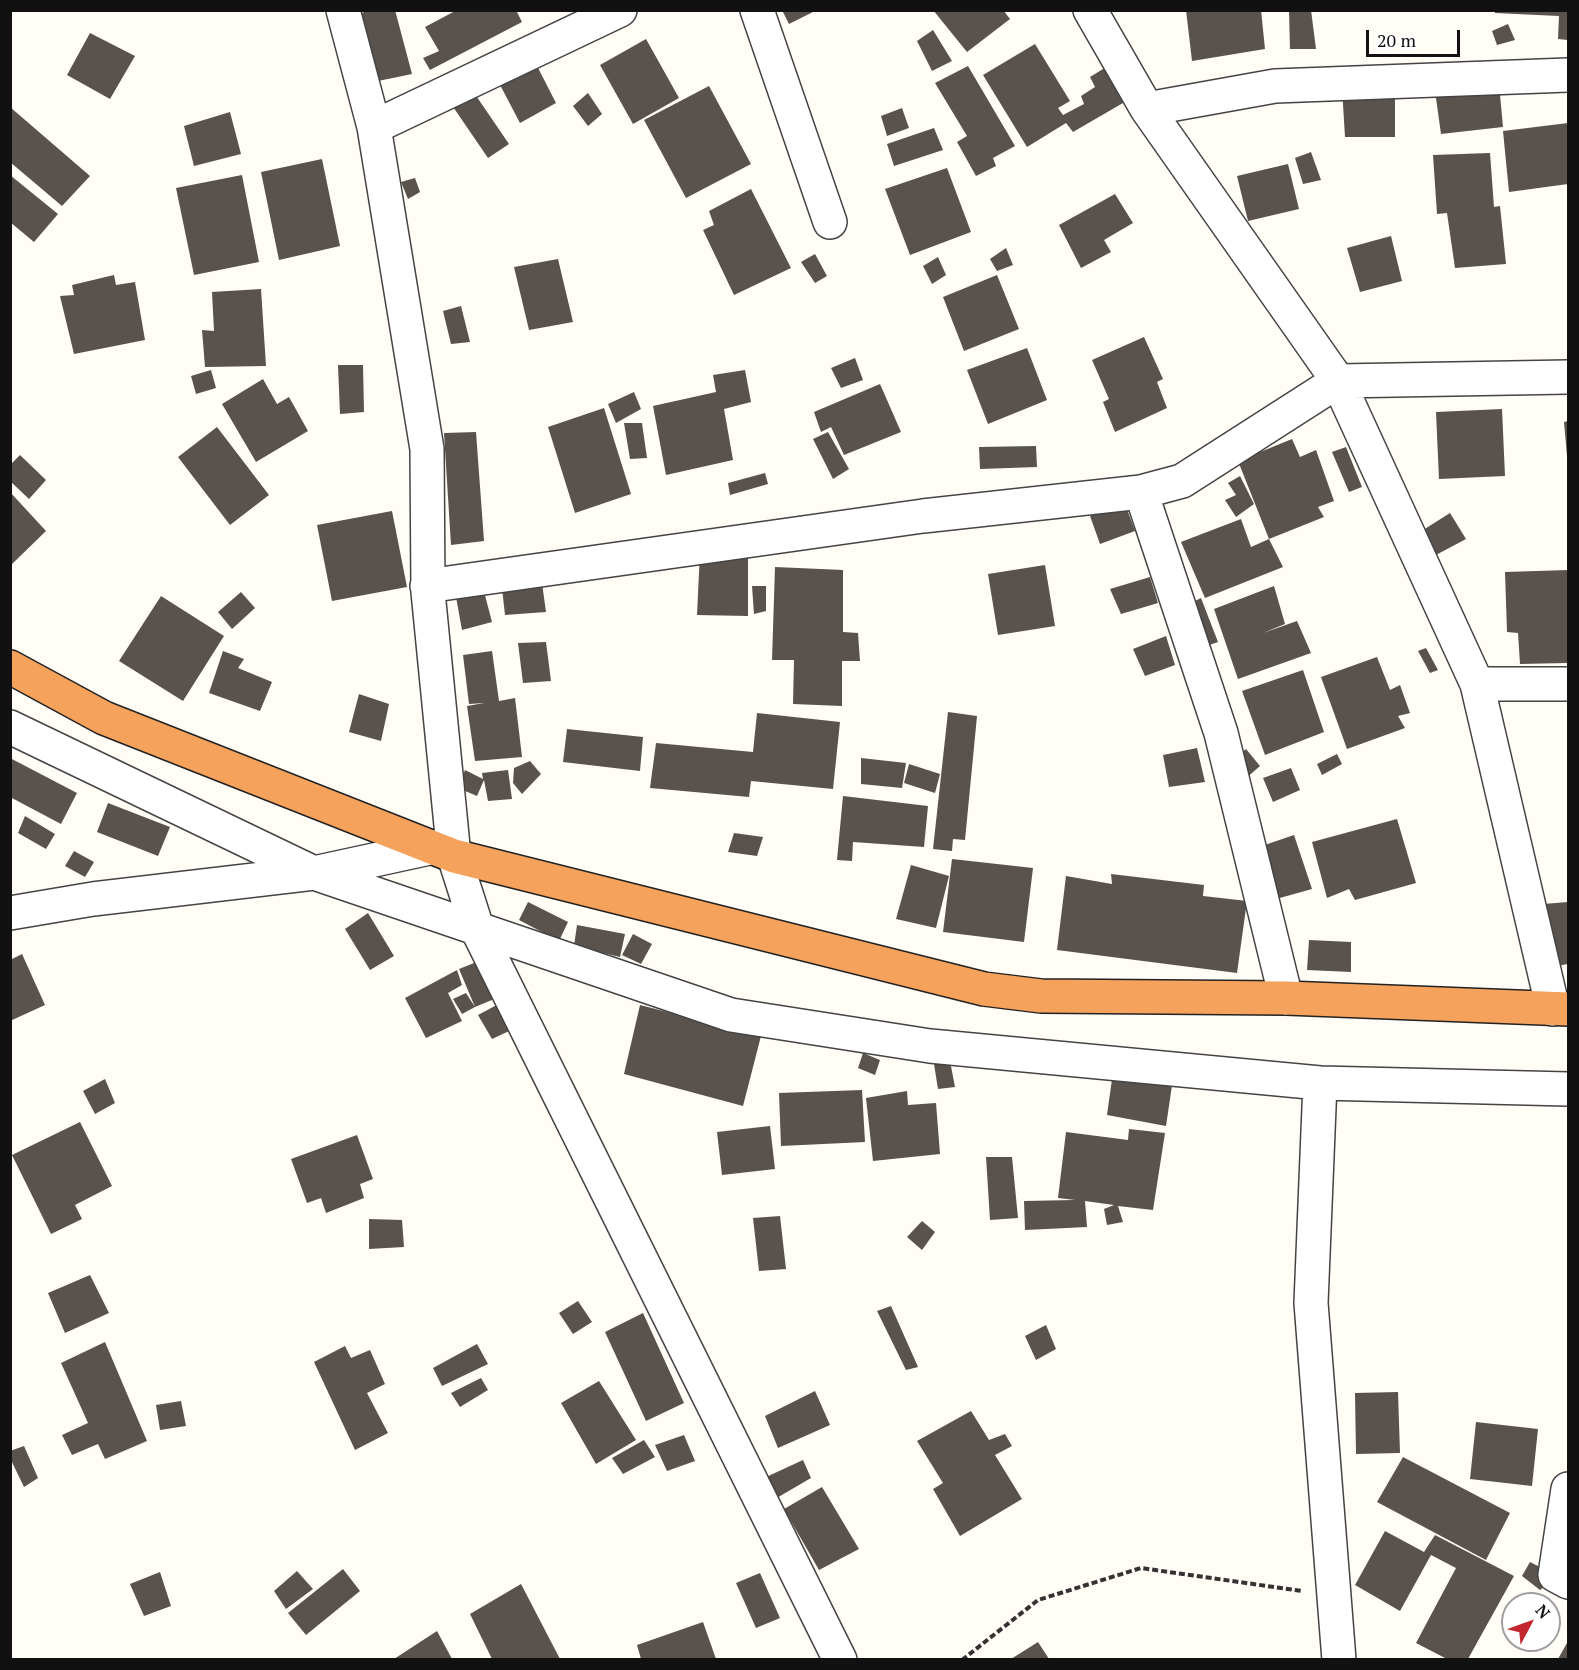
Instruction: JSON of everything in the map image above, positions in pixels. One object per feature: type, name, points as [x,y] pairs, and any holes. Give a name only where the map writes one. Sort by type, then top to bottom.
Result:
[{"type":"highway","points":[[10,667],[104,717],[444,852],[984,989],[1041,996],[1286,998],[1561,1009]]},
{"type":"street","points":[[343,10],[374,127],[427,450],[428,586],[444,852],[478,931],[840,1659]]},
{"type":"street","points":[[374,127],[620,10]]},
{"type":"street","points":[[757,10],[830,222]]},
{"type":"street","points":[[1090,11],[1147,109],[1338,381],[1477,684],[1561,1009]]},
{"type":"street","points":[[1147,109],[1275,86],[1569,75]]},
{"type":"street","points":[[428,586],[923,516],[1141,492],[1182,481],[1338,381],[1569,377]]},
{"type":"street","points":[[1141,492],[1221,733],[1286,998]]},
{"type":"street","points":[[1477,684],[1569,684]]},
{"type":"street","points":[[10,727],[314,873],[478,931],[731,1015],[930,1046],[1320,1083],[1569,1089]]},
{"type":"street","points":[[10,913],[93,899],[314,873],[444,852]]},
{"type":"street","points":[[1320,1083],[1311,1303],[1339,1659]]},
{"type":"street","points":[[1569,1489],[1555,1575],[1569,1582]]},
{"type":"path","points":[[962,1659],[1038,1600],[1141,1568],[1333,1595]]},
{"type":"building","points":[[370,10],[395,10],[412,74],[378,81],[359,14]]},
{"type":"building","points":[[457,10],[516,10],[522,22],[430,70],[423,58],[439,51],[425,27]]},
{"type":"building","points":[[782,10],[817,10],[789,24]]},
{"type":"building","points":[[933,10],[1003,10],[1010,19],[967,52]]},
{"type":"building","points":[[1186,10],[1261,10],[1265,49],[1192,61]]},
{"type":"building","points":[[1289,10],[1311,10],[1316,49],[1290,49]]},
{"type":"building","points":[[1495,10],[1568,10],[1568,40],[1558,39],[1559,16],[1495,13]]},
{"type":"building","points":[[1508,24],[1515,40],[1497,45],[1492,31]]},
{"type":"building","points":[[933,30],[952,61],[932,71],[917,41]]},
{"type":"building","points":[[90,33],[135,56],[110,99],[67,75]]},
{"type":"building","points":[[646,39],[679,98],[633,124],[600,65]]},
{"type":"building","points":[[1035,44],[1070,101],[1058,108],[1063,115],[1084,104],[1081,96],[1095,87],[1090,77],[1116,61],[1135,96],[1073,132],[1066,123],[1027,147],[983,75]]},
{"type":"building","points":[[535,62],[556,103],[520,123],[499,83]]},
{"type":"building","points":[[968,66],[1015,146],[993,158],[996,166],[976,176],[957,142],[967,136],[935,83]]},
{"type":"building","points":[[468,84],[509,144],[488,158],[447,98]]},
{"type":"building","points":[[1499,84],[1503,127],[1441,134],[1435,91]]},
{"type":"building","points":[[709,86],[751,164],[686,198],[644,120]]},
{"type":"building","points":[[1395,86],[1395,137],[1345,137],[1342,88]]},
{"type":"building","points":[[588,93],[602,114],[588,126],[573,106]]},
{"type":"building","points":[[10,107],[90,176],[62,206],[10,162]]},
{"type":"building","points":[[902,108],[909,128],[887,136],[881,116]]},
{"type":"building","points":[[230,112],[241,154],[194,166],[184,126]]},
{"type":"building","points":[[1568,123],[1568,184],[1509,192],[1503,131]]},
{"type":"building","points":[[934,128],[943,150],[894,166],[887,144]]},
{"type":"building","points":[[1311,152],[1321,180],[1303,184],[1295,158]]},
{"type":"building","points":[[1490,153],[1494,207],[1500,206],[1506,264],[1455,268],[1447,213],[1437,214],[1433,155]]},
{"type":"building","points":[[322,159],[340,246],[279,260],[261,172]]},
{"type":"building","points":[[1288,164],[1299,209],[1248,221],[1237,176]]},
{"type":"building","points":[[947,168],[971,232],[910,255],[885,189]]},
{"type":"building","points":[[10,175],[58,214],[34,242],[10,222]]},
{"type":"building","points":[[242,175],[259,262],[194,275],[176,188]]},
{"type":"building","points":[[415,178],[420,192],[408,199],[401,182]]},
{"type":"building","points":[[751,189],[791,268],[734,295],[703,230],[714,225],[709,211]]},
{"type":"building","points":[[1115,194],[1133,223],[1104,240],[1111,252],[1081,268],[1059,225]]},
{"type":"building","points":[[1391,236],[1402,281],[1360,292],[1347,248]]},
{"type":"building","points":[[1006,248],[1013,265],[997,271],[990,259]]},
{"type":"building","points":[[815,254],[827,276],[815,283],[801,262]]},
{"type":"building","points":[[938,257],[946,275],[932,284],[923,266]]},
{"type":"building","points":[[558,259],[573,322],[529,330],[514,267]]},
{"type":"building","points":[[114,275],[116,285],[135,282],[145,340],[74,354],[60,296],[74,295],[72,285]]},
{"type":"building","points":[[997,275],[1019,329],[964,351],[943,297]]},
{"type":"building","points":[[261,289],[266,366],[205,367],[202,330],[214,331],[212,292]]},
{"type":"building","points":[[461,306],[470,342],[451,344],[443,311]]},
{"type":"building","points":[[1144,337],[1163,379],[1157,382],[1167,408],[1115,432],[1103,402],[1109,399],[1092,360]]},
{"type":"building","points":[[1027,348],[1047,400],[988,424],[967,370]]},
{"type":"building","points":[[855,358],[863,380],[841,388],[831,368]]},
{"type":"building","points":[[338,365],[363,365],[364,412],[340,414]]},
{"type":"building","points":[[211,370],[216,388],[196,394],[191,376]]},
{"type":"building","points":[[745,370],[751,402],[724,409],[733,460],[666,475],[653,406],[716,392],[713,375]]},
{"type":"building","points":[[263,379],[277,404],[289,397],[308,431],[256,462],[222,404]]},
{"type":"building","points":[[880,384],[901,432],[844,455],[831,427],[821,432],[814,412]]},
{"type":"building","points":[[634,392],[641,409],[616,423],[608,404]]},
{"type":"building","points":[[604,408],[631,494],[575,513],[548,427]]},
{"type":"building","points":[[1502,409],[1505,476],[1439,479],[1436,412]]},
{"type":"building","points":[[1568,421],[1568,456],[1567,456],[1564,422]]},
{"type":"building","points":[[624,423],[642,423],[647,458],[630,459]]},
{"type":"building","points":[[217,427],[269,495],[230,525],[178,457]]},
{"type":"building","points":[[476,432],[484,541],[451,545],[444,433]]},
{"type":"building","points":[[828,432],[849,469],[833,479],[813,439]]},
{"type":"building","points":[[1292,439],[1300,457],[1316,450],[1334,501],[1318,507],[1324,517],[1269,539],[1238,461]]},
{"type":"building","points":[[1036,446],[1037,467],[980,469],[979,447]]},
{"type":"building","points":[[1346,447],[1362,487],[1349,492],[1332,452]]},
{"type":"building","points":[[20,455],[46,480],[29,499],[10,481],[10,465]]},
{"type":"building","points":[[765,473],[768,484],[730,495],[728,483]]},
{"type":"building","points":[[1240,476],[1254,504],[1236,517],[1225,500],[1236,495],[1228,483]]},
{"type":"building","points":[[10,492],[46,531],[10,566]]},
{"type":"building","points":[[1124,501],[1135,531],[1100,544],[1090,516]]},
{"type":"building","points":[[392,511],[407,587],[332,601],[317,525]]},
{"type":"building","points":[[1450,513],[1466,539],[1434,556],[1420,532]]},
{"type":"building","points":[[1241,519],[1251,547],[1269,539],[1283,567],[1205,598],[1181,542]]},
{"type":"building","points":[[700,552],[748,553],[748,616],[697,615]]},
{"type":"building","points":[[1045,565],[1055,626],[998,635],[988,574]]},
{"type":"building","points":[[775,567],[843,570],[843,632],[858,633],[860,661],[842,661],[842,706],[793,704],[794,660],[772,660]]},
{"type":"building","points":[[1568,570],[1568,663],[1520,664],[1518,633],[1507,632],[1505,572]]},
{"type":"building","points":[[1150,577],[1158,603],[1121,614],[1110,589]]},
{"type":"building","points":[[481,580],[492,622],[462,630],[454,586]]},
{"type":"building","points":[[542,583],[546,612],[505,615],[502,588]]},
{"type":"building","points":[[752,586],[766,586],[766,611],[754,614]]},
{"type":"building","points":[[1274,586],[1285,624],[1263,633],[1297,621],[1311,653],[1238,679],[1214,609]]},
{"type":"building","points":[[241,592],[255,608],[232,629],[218,612]]},
{"type":"building","points":[[161,596],[224,636],[183,701],[119,661]]},
{"type":"building","points":[[1201,598],[1218,642],[1198,649],[1181,608]]},
{"type":"building","points":[[1166,636],[1175,665],[1145,676],[1133,649]]},
{"type":"building","points":[[546,642],[551,681],[523,683],[518,643]]},
{"type":"building","points":[[1426,648],[1438,670],[1430,673],[1418,651]]},
{"type":"building","points":[[223,651],[244,659],[238,668],[272,682],[260,711],[209,693]]},
{"type":"building","points":[[492,651],[499,701],[515,698],[522,757],[475,761],[467,706],[484,703],[469,704],[463,655]]},
{"type":"building","points":[[1377,657],[1390,690],[1400,685],[1410,713],[1398,716],[1405,728],[1347,749],[1321,677]]},
{"type":"building","points":[[1303,670],[1324,732],[1265,755],[1242,691]]},
{"type":"building","points":[[359,694],[389,704],[381,741],[349,732]]},
{"type":"building","points":[[948,712],[977,716],[965,840],[953,839],[952,851],[933,849]]},
{"type":"building","points":[[757,713],[840,722],[833,789],[751,781],[749,797],[650,788],[656,743],[753,752]]},
{"type":"building","points":[[567,729],[643,737],[640,771],[563,762]]},
{"type":"building","points":[[1197,748],[1205,782],[1169,787],[1163,755]]},
{"type":"building","points":[[1246,749],[1260,766],[1244,780],[1229,764]]},
{"type":"building","points":[[1337,754],[1342,764],[1322,775],[1317,764]]},
{"type":"building","points":[[10,758],[77,793],[61,824],[10,797]]},
{"type":"building","points":[[861,758],[906,763],[902,788],[861,784]]},
{"type":"building","points":[[530,761],[541,774],[522,794],[513,783],[514,768]]},
{"type":"building","points":[[909,764],[940,774],[935,793],[904,783]]},
{"type":"building","points":[[1291,768],[1300,790],[1273,802],[1263,778]]},
{"type":"building","points":[[465,770],[483,779],[482,773],[508,770],[512,799],[488,801],[484,780],[477,796],[458,788]]},
{"type":"building","points":[[843,796],[928,806],[924,847],[853,842],[852,861],[837,860]]},
{"type":"building","points":[[108,803],[170,827],[158,856],[97,832]]},
{"type":"building","points":[[25,816],[55,834],[46,849],[18,833]]},
{"type":"building","points":[[1397,819],[1416,883],[1355,900],[1349,889],[1327,898],[1312,842]]},
{"type":"building","points":[[734,833],[763,837],[757,856],[728,852]]},
{"type":"building","points":[[1294,835],[1312,889],[1269,901],[1253,849]]},
{"type":"building","points":[[74,851],[94,862],[85,877],[65,866]]},
{"type":"building","points":[[952,859],[1033,868],[1024,942],[943,932]]},
{"type":"building","points":[[911,865],[949,876],[936,928],[896,919]]},
{"type":"building","points":[[1111,874],[1204,885],[1203,896],[1247,901],[1237,973],[1057,950],[1066,876],[1112,884]]},
{"type":"building","points":[[528,902],[568,922],[559,941],[519,920]]},
{"type":"building","points":[[1568,902],[1568,964],[1551,967],[1543,904]]},
{"type":"building","points":[[368,913],[394,956],[370,970],[345,929]]},
{"type":"building","points":[[577,925],[625,934],[620,957],[574,946]]},
{"type":"building","points":[[633,934],[652,944],[641,964],[622,955]]},
{"type":"building","points":[[1309,940],[1351,942],[1351,972],[1307,970]]},
{"type":"building","points":[[22,954],[45,1005],[10,1021],[10,960]]},
{"type":"building","points":[[489,957],[504,995],[475,1007],[459,969]]},
{"type":"building","points":[[457,970],[462,985],[448,993],[462,1021],[426,1038],[405,998]]},
{"type":"building","points":[[466,993],[475,1007],[462,1014],[453,999]]},
{"type":"building","points":[[508,999],[520,1026],[492,1039],[478,1015]]},
{"type":"building","points":[[640,1005],[761,1036],[743,1106],[624,1074]]},
{"type":"building","points":[[863,1053],[880,1060],[875,1075],[858,1068]]},
{"type":"building","points":[[950,1061],[955,1087],[938,1089],[934,1064]]},
{"type":"building","points":[[1114,1065],[1174,1072],[1166,1126],[1107,1115]]},
{"type":"building","points":[[105,1079],[115,1103],[95,1114],[83,1091]]},
{"type":"building","points":[[862,1090],[865,1142],[781,1146],[779,1093]]},
{"type":"building","points":[[907,1091],[908,1105],[936,1103],[940,1154],[873,1161],[866,1098]]},
{"type":"building","points":[[80,1122],[112,1186],[75,1205],[82,1219],[51,1234],[12,1155]]},
{"type":"building","points":[[770,1126],[775,1169],[722,1175],[717,1132]]},
{"type":"building","points":[[1129,1129],[1165,1133],[1153,1210],[1118,1206],[1123,1222],[1107,1225],[1104,1209],[1114,1205],[1085,1201],[1087,1227],[1025,1230],[1024,1201],[1075,1200],[1058,1198],[1066,1132],[1128,1140]]},
{"type":"building","points":[[357,1135],[373,1179],[360,1184],[364,1198],[326,1213],[321,1198],[307,1203],[291,1159]]},
{"type":"building","points":[[986,1157],[1012,1157],[1018,1218],[990,1220]]},
{"type":"building","points":[[780,1216],[786,1269],[759,1271],[753,1218]]},
{"type":"building","points":[[369,1219],[402,1220],[404,1247],[369,1249]]},
{"type":"building","points":[[922,1221],[935,1232],[922,1250],[907,1237]]},
{"type":"building","points":[[90,1275],[109,1313],[65,1333],[48,1293]]},
{"type":"building","points":[[578,1301],[592,1322],[573,1334],[559,1313]]},
{"type":"building","points":[[891,1306],[918,1367],[906,1370],[877,1311]]},
{"type":"building","points":[[643,1313],[684,1403],[646,1421],[605,1332]]},
{"type":"building","points":[[1046,1325],[1056,1349],[1036,1360],[1025,1336]]},
{"type":"building","points":[[105,1342],[147,1441],[105,1459],[98,1444],[72,1455],[62,1435],[88,1423],[61,1363]]},
{"type":"building","points":[[477,1344],[488,1364],[442,1386],[433,1368]]},
{"type":"building","points":[[345,1346],[351,1358],[370,1350],[385,1384],[367,1393],[388,1433],[355,1450],[314,1362]]},
{"type":"building","points":[[481,1378],[488,1390],[460,1407],[451,1393]]},
{"type":"building","points":[[599,1381],[636,1440],[596,1464],[561,1403]]},
{"type":"building","points":[[815,1391],[830,1425],[778,1448],[765,1416]]},
{"type":"building","points":[[1398,1392],[1400,1453],[1356,1454],[1355,1393]]},
{"type":"building","points":[[181,1401],[186,1426],[160,1430],[156,1405]]},
{"type":"building","points":[[971,1411],[989,1440],[1005,1434],[1012,1446],[995,1455],[1022,1499],[960,1536],[933,1489],[943,1483],[917,1441]]},
{"type":"building","points":[[1476,1422],[1538,1429],[1532,1486],[1470,1479]]},
{"type":"building","points":[[684,1435],[695,1461],[667,1471],[655,1445]]},
{"type":"building","points":[[644,1440],[655,1457],[623,1474],[612,1458]]},
{"type":"building","points":[[24,1446],[38,1478],[24,1487],[10,1458],[10,1451]]},
{"type":"building","points":[[1403,1457],[1510,1513],[1486,1560],[1377,1502]]},
{"type":"building","points":[[803,1460],[811,1478],[775,1499],[764,1478]]},
{"type":"building","points":[[822,1487],[859,1549],[819,1570],[784,1509]]},
{"type":"building","points":[[1385,1531],[1424,1552],[1435,1535],[1514,1576],[1505,1592],[1501,1592],[1501,1599],[1468,1659],[1447,1659],[1416,1643],[1456,1568],[1431,1555],[1400,1611],[1355,1585]]},
{"type":"building","points":[[1530,1562],[1544,1569],[1553,1579],[1540,1590],[1522,1576]]},
{"type":"building","points":[[343,1569],[360,1591],[306,1635],[288,1613]]},
{"type":"building","points":[[297,1571],[313,1589],[286,1609],[274,1591]]},
{"type":"building","points":[[160,1572],[171,1606],[144,1616],[130,1584]]},
{"type":"building","points":[[760,1573],[780,1618],[756,1628],[736,1583]]},
{"type":"building","points":[[521,1584],[560,1659],[492,1659],[470,1614]]},
{"type":"building","points":[[703,1622],[716,1659],[641,1659],[637,1645]]},
{"type":"building","points":[[437,1631],[452,1659],[394,1659]]},
{"type":"building","points":[[1038,1642],[1049,1659],[1011,1659]]},
{"type":"building","points":[[1567,1643],[1568,1659],[1558,1659]]}]
